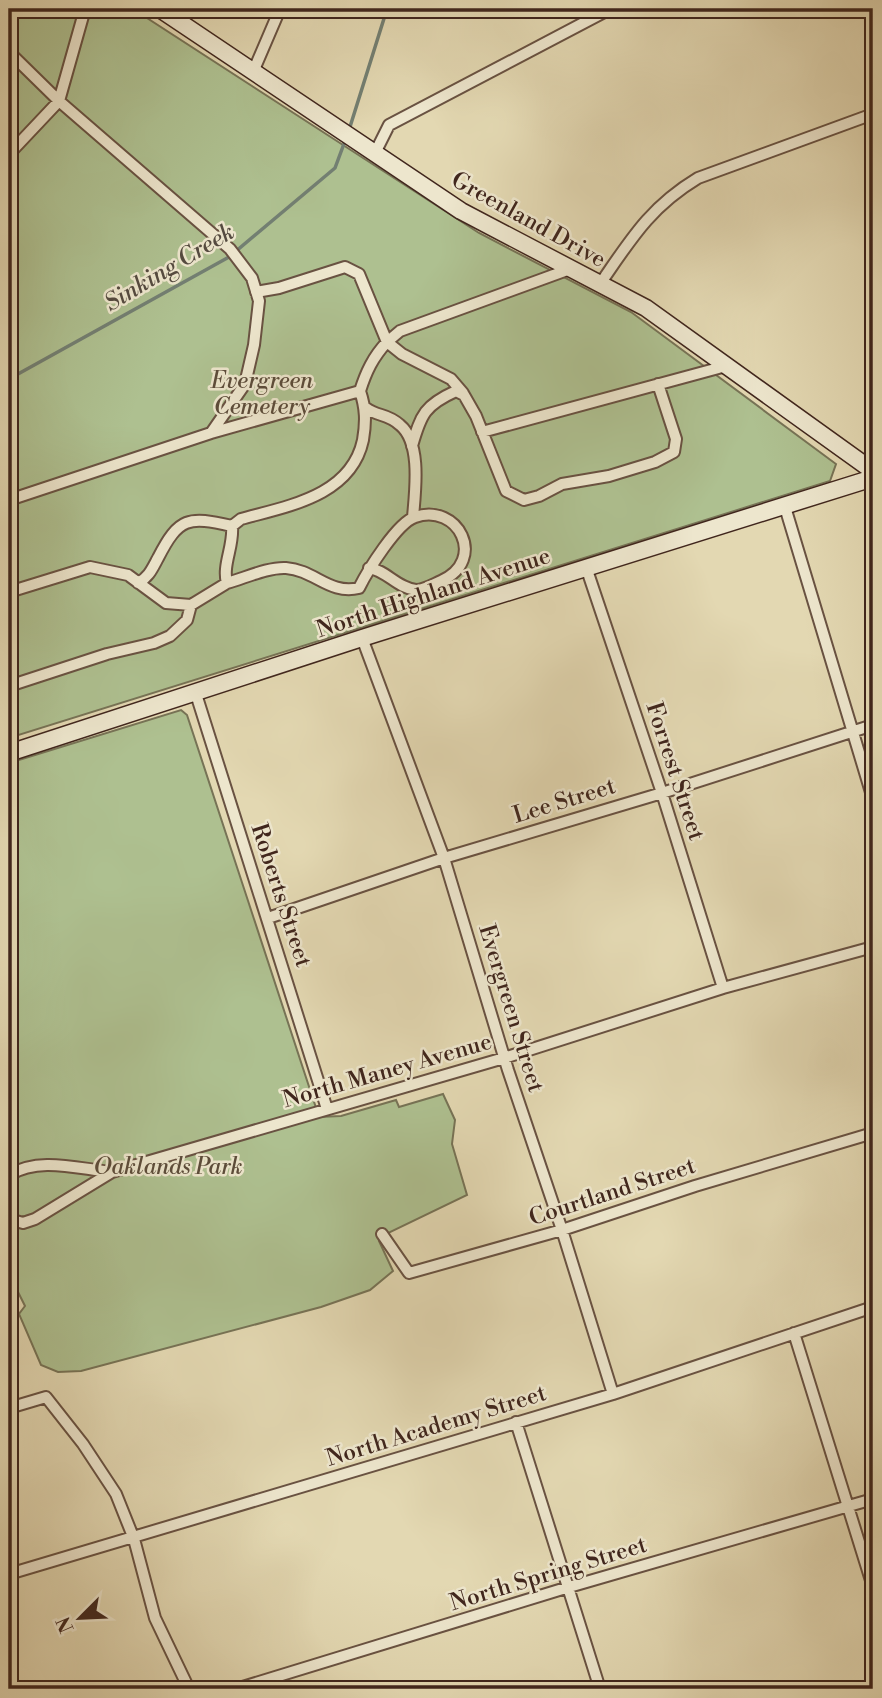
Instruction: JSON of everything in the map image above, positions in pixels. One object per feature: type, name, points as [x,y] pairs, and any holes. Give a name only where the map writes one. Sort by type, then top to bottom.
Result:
[{"type":"street","name":"Greenland Drive","points":[[160,9],[461,211],[646,308],[873,471]]},
{"type":"street","points":[[253,72],[280,9]]},
{"type":"street","points":[[375,153],[389,125],[610,9]]},
{"type":"street","points":[[9,154],[59,101],[82,10]]},
{"type":"street","points":[[9,52],[59,101],[234,253],[253,278],[259,301],[254,345],[245,384],[211,433]]},
{"type":"street","points":[[600,284],[640,226],[654,209],[675,192],[698,178],[873,114]]},
{"type":"street","points":[[256,292],[279,288],[345,267],[359,274],[387,342],[402,354],[451,379],[476,415],[506,491],[524,500],[540,496],[562,484],[609,476],[655,462],[674,452],[676,439],[658,384]]},
{"type":"street","points":[[227,583],[224,573],[230,555],[232,526],[241,519],[321,494],[338,482],[354,465],[366,426],[366,408],[360,391],[376,354],[387,342],[400,331],[570,269]]},
{"type":"street","points":[[482,432],[726,366]]},
{"type":"street","points":[[9,500],[211,433],[360,391]]},
{"type":"street","points":[[412,446],[418,424],[433,402],[456,391],[464,396]]},
{"type":"street","points":[[366,408],[374,414],[387,415],[403,427],[412,446],[416,472],[413,517]]},
{"type":"street","points":[[403,427],[418,424]]},
{"type":"street","name":"North Highland Avenue","points":[[9,753],[362,638],[873,478]]},
{"type":"street","points":[[785,507],[873,799]]},
{"type":"street","points":[[9,592],[90,567],[128,575],[166,603],[191,605],[227,583],[285,568],[303,572],[345,591],[359,588],[369,568],[391,539],[413,517],[434,514],[455,524],[465,541],[465,559],[454,575],[419,590],[401,586],[378,569],[369,568]]},
{"type":"street","points":[[138,583],[148,577],[168,539],[184,522],[205,520],[232,526]]},
{"type":"street","name":"Forrest Street","points":[[586,567],[662,793],[723,988]]},
{"type":"street","points":[[9,686],[170,636],[187,620],[191,605]]},
{"type":"street","name":"Evergreen Street","points":[[362,638],[444,858],[504,1058],[613,1394]]},
{"type":"street","name":"Roberts Street","points":[[196,694],[327,1108]]},
{"type":"street","name":"Lee Street","points":[[268,918],[444,858],[662,793],[873,725]]},
{"type":"street","name":"North Maney Avenue","points":[[112,1172],[504,1058],[723,988],[873,947]]},
{"type":"street","name":"Courtland Street","points":[[382,1234],[409,1273],[562,1230],[695,1186],[873,1133]]},
{"type":"street","points":[[9,1175],[41,1164],[112,1172]]},
{"type":"street","points":[[9,1220],[23,1223],[35,1219],[112,1172]]},
{"type":"street","name":"North Academy Street","points":[[9,1574],[134,1539],[613,1394],[873,1307]]},
{"type":"street","points":[[793,1334],[873,1587]]},
{"type":"street","points":[[9,1408],[46,1397],[83,1444],[116,1494],[134,1539],[155,1618],[189,1689]]},
{"type":"street","points":[[516,1422],[600,1689]]},
{"type":"street","name":"North Spring Street","points":[[236,1689],[569,1587],[873,1499]]},
{"type":"green space","name":"Evergreen Cemetery","points":[[9,9],[133,9],[479,233],[631,312],[836,464],[830,481],[9,738]]},
{"type":"green space","name":"Oaklands Park","points":[[181,710],[187,715],[319,1117],[341,1116],[396,1100],[399,1107],[443,1094],[455,1120],[452,1144],[467,1195],[390,1232],[379,1241],[393,1271],[370,1290],[321,1307],[81,1371],[58,1372],[41,1365],[19,1314],[25,1306],[9,1274],[9,763]]},
{"type":"waterway","name":"Sinking Creek","points":[[349,130],[387,9]]},
{"type":"waterway","name":"Sinking Creek","points":[[9,379],[229,257],[335,168],[345,141]]}]
